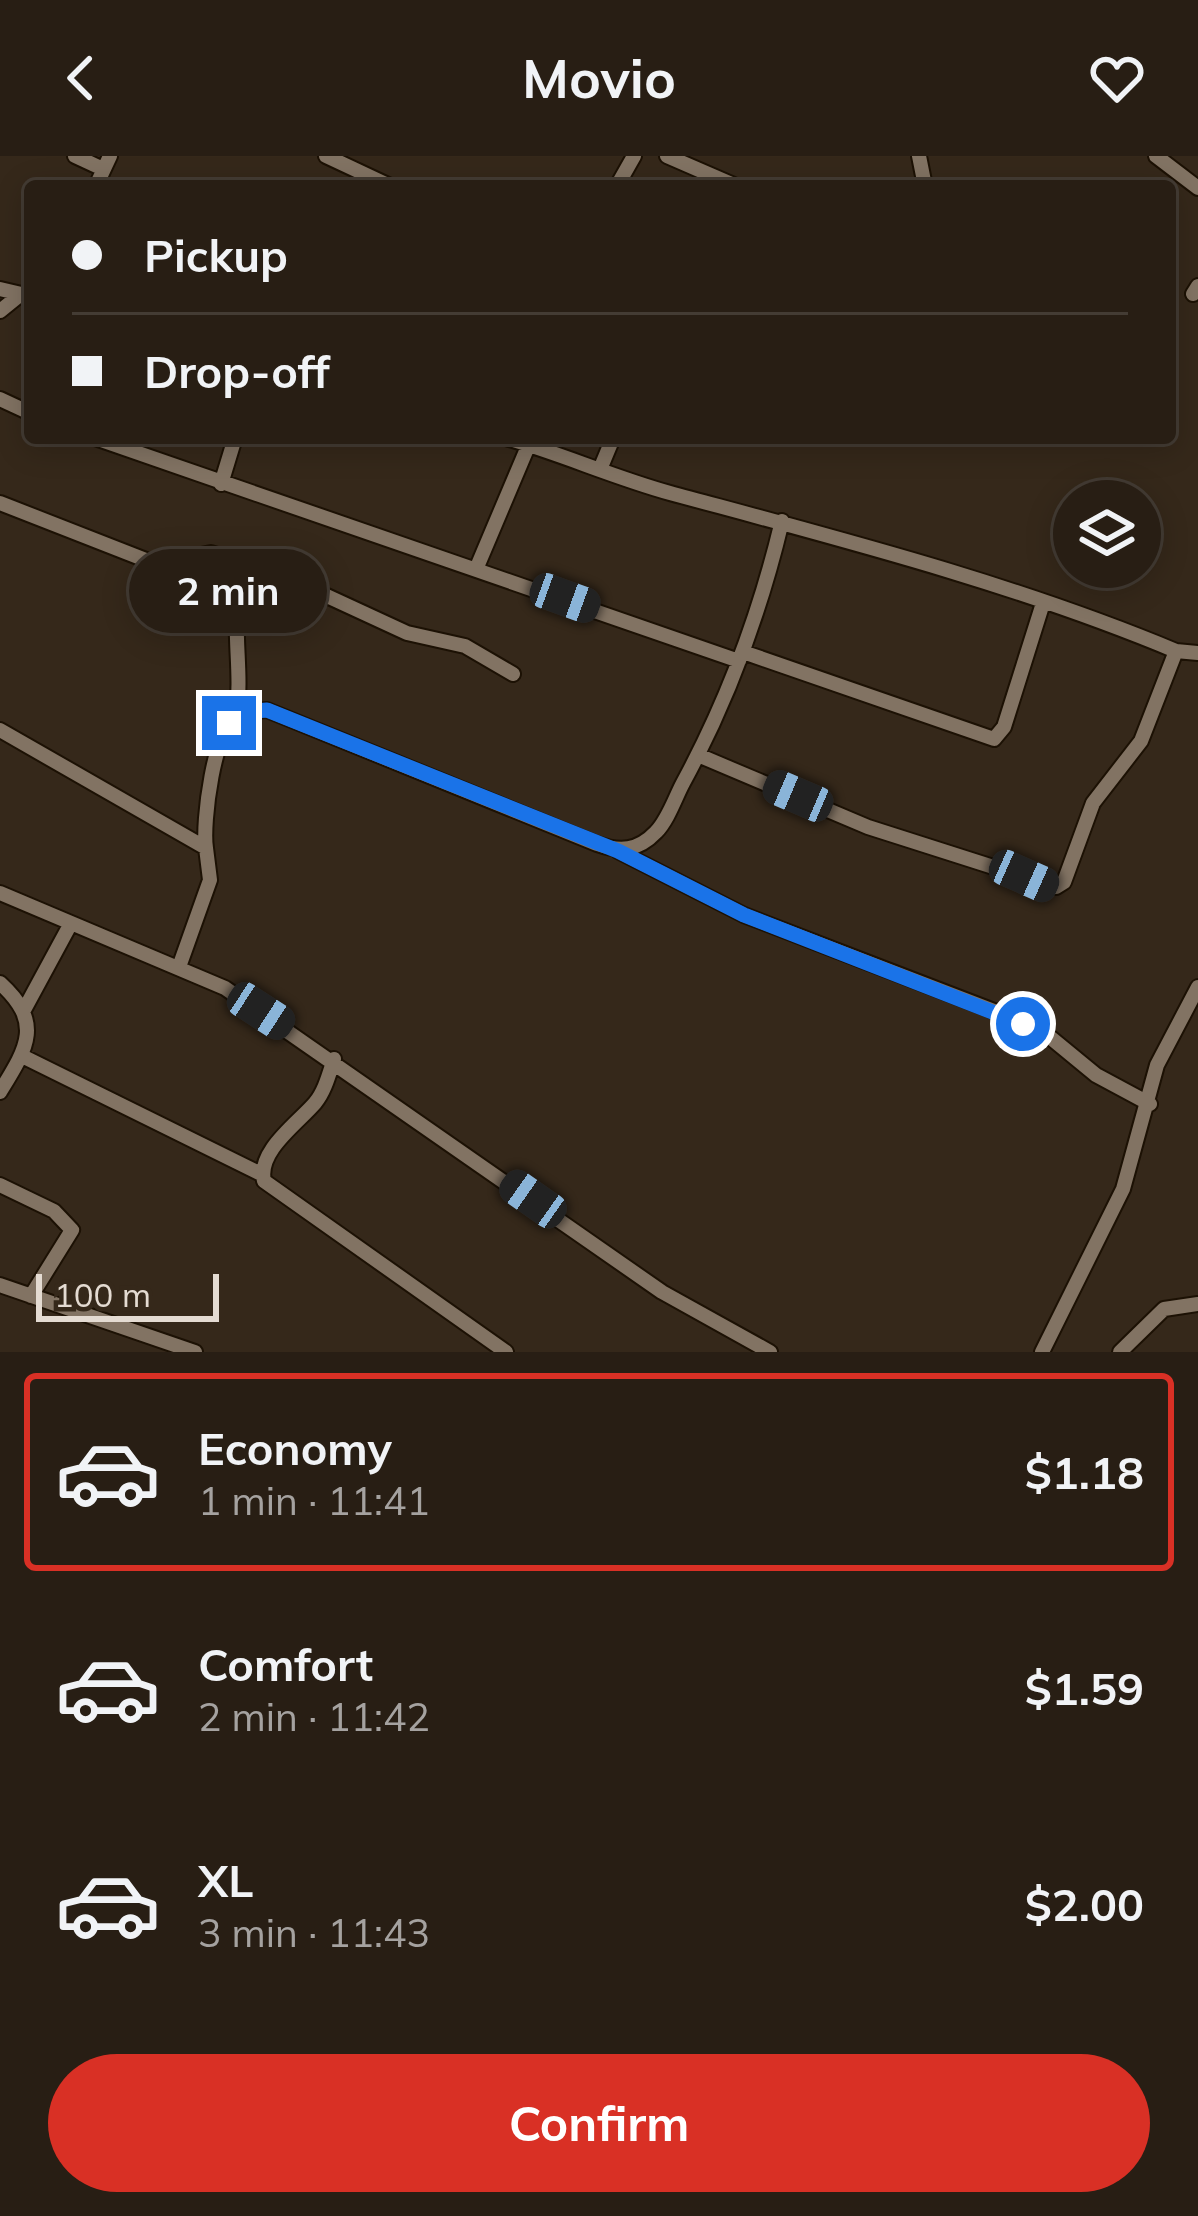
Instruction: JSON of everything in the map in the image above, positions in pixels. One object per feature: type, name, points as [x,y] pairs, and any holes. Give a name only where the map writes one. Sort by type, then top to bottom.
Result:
[{"type":"street","points":[[75,156],[106,163]]},
{"type":"street","points":[[326,156],[376,180]]},
{"type":"street","points":[[668,156],[722,180]]},
{"type":"street","points":[[1156,156],[1198,188]]},
{"type":"street","points":[[111,444],[994,739],[1004,728],[1043,603]]},
{"type":"street","points":[[221,484],[233,444]]},
{"type":"street","points":[[477,567],[529,444],[630,481],[782,521],[1043,603],[1176,651],[1198,653]]},
{"type":"street","points":[[601,467],[611,444]]},
{"type":"street","points":[[0,503],[156,564],[198,553],[249,564],[407,633],[465,646],[502,663],[513,674]]},
{"type":"street","points":[[618,851],[636,847],[658,830],[698,755],[741,657],[782,521]]},
{"type":"street","points":[[179,967],[210,880],[203,830],[213,763],[236,715],[242,680],[236,588],[249,564]]},
{"type":"street","points":[[698,755],[868,827],[1056,887],[1064,883],[1094,803],[1141,741],[1176,651]]},
{"type":"street","points":[[236,715],[267,710],[618,851],[744,915],[994,1011],[1051,1038],[1096,1075],[1150,1104]]},
{"type":"street","points":[[0,730],[206,848]]},
{"type":"street","points":[[0,893],[225,988],[334,1059],[456,1153],[501,1176],[662,1292],[770,1352]]},
{"type":"street","points":[[0,1092],[22,1056],[25,1010],[70,925]]},
{"type":"street","points":[[0,983],[25,1010]]},
{"type":"street","points":[[1042,1352],[1123,1189],[1157,1065],[1198,987]]},
{"type":"street","points":[[22,1056],[261,1174],[269,1188],[506,1352]]},
{"type":"street","points":[[261,1174],[289,1128],[314,1104],[334,1059]]},
{"type":"street","points":[[0,1185],[54,1211],[72,1230],[31,1297]]},
{"type":"street","points":[[0,1285],[195,1352]]},
{"type":"street","points":[[1120,1352],[1163,1309],[1198,1304]]},
{"type":"route","points":[[229,723],[243,712],[267,710],[618,851],[744,915],[1023,1024]]}]
